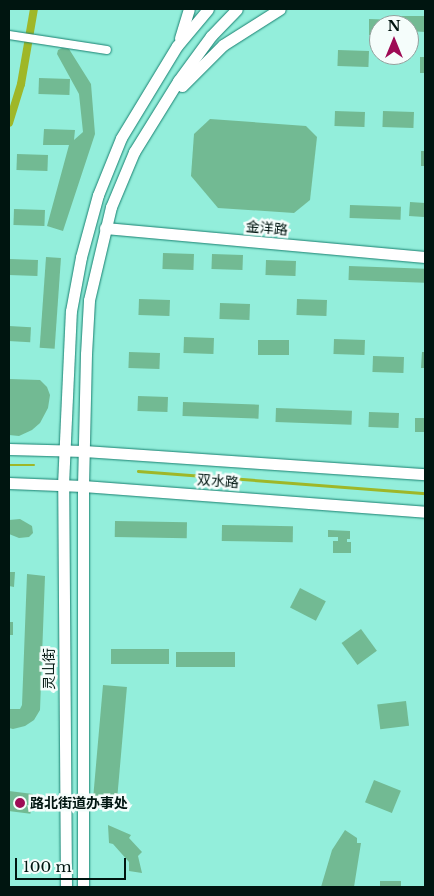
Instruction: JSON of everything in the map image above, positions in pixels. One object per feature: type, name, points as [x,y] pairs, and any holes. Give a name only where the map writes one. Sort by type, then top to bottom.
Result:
[{"type":"main road","points":[[177,46],[189,9]]},
{"type":"main road","points":[[177,46],[208,9]]},
{"type":"main road","points":[[83,887],[83,486],[89,300],[111,207],[134,152],[164,104],[211,36],[237,9]]},
{"type":"main road","points":[[164,104],[223,45],[280,9]]},
{"type":"main road","name":"灵山街","points":[[66,887],[64,485],[71,311],[81,257],[98,195],[121,138],[177,46]]},
{"type":"main road","name":"金洋路","points":[[105,228],[425,257]]},
{"type":"main road","name":"双水路","points":[[9,449],[84,451],[425,474]]},
{"type":"main road","name":"双水路","points":[[9,483],[83,486],[425,512]]},
{"type":"street","points":[[9,35],[107,50]]},
{"type":"building","points":[[419,16],[425,16],[425,32],[419,32]]},
{"type":"building","points":[[62,48],[69,49],[91,84],[95,134],[63,231],[47,226],[69,145],[43,145],[44,129],[75,130],[74,140],[83,132],[79,94],[57,54],[58,50]]},
{"type":"building","points":[[338,50],[369,51],[368,67],[337,66]]},
{"type":"building","points":[[420,57],[425,57],[425,73],[420,73]]},
{"type":"building","points":[[39,78],[70,79],[69,95],[38,94]]},
{"type":"building","points":[[335,111],[365,112],[364,127],[334,126]]},
{"type":"building","points":[[383,111],[414,112],[413,128],[382,127]]},
{"type":"building","points":[[210,119],[306,126],[317,137],[310,200],[294,213],[218,208],[191,176],[194,134]]},
{"type":"building","points":[[421,151],[425,151],[425,166],[421,166]]},
{"type":"building","points":[[17,154],[48,155],[47,171],[16,170]]},
{"type":"building","points":[[410,202],[425,203],[424,217],[409,216]]},
{"type":"building","points":[[350,205],[401,207],[401,220],[350,218]]},
{"type":"building","points":[[14,209],[45,210],[44,226],[13,225]]},
{"type":"building","points":[[163,253],[194,254],[193,270],[162,269]]},
{"type":"building","points":[[212,254],[243,255],[242,270],[211,269]]},
{"type":"building","points":[[46,257],[61,258],[55,349],[40,348]]},
{"type":"building","points":[[9,259],[38,260],[37,276],[9,275]]},
{"type":"building","points":[[266,260],[296,261],[295,276],[265,275]]},
{"type":"building","points":[[349,266],[425,269],[424,283],[349,280]]},
{"type":"building","points":[[139,299],[170,300],[169,316],[138,315]]},
{"type":"building","points":[[297,299],[327,300],[326,316],[296,315]]},
{"type":"building","points":[[220,303],[250,304],[249,320],[219,319]]},
{"type":"building","points":[[9,326],[31,327],[30,342],[9,341]]},
{"type":"building","points":[[184,337],[214,338],[213,354],[183,353]]},
{"type":"building","points":[[334,339],[365,340],[364,355],[333,354]]},
{"type":"building","points":[[258,340],[289,340],[289,355],[258,355]]},
{"type":"building","points":[[129,352],[160,353],[159,369],[128,368]]},
{"type":"building","points":[[422,352],[425,352],[425,368],[421,368]]},
{"type":"building","points":[[373,356],[404,357],[403,373],[372,372]]},
{"type":"building","points":[[9,379],[40,380],[47,387],[50,395],[48,408],[40,423],[32,430],[19,436],[9,435]]},
{"type":"building","points":[[138,396],[168,397],[167,412],[137,411]]},
{"type":"building","points":[[183,402],[259,405],[258,419],[183,416]]},
{"type":"building","points":[[276,408],[352,411],[351,425],[276,422]]},
{"type":"building","points":[[369,412],[399,413],[398,428],[368,427]]},
{"type":"building","points":[[415,418],[425,418],[425,432],[415,432]]},
{"type":"building","points":[[20,519],[32,526],[33,533],[29,537],[19,538],[9,534],[9,520]]},
{"type":"building","points":[[115,521],[187,522],[187,538],[115,537]]},
{"type":"building","points":[[222,525],[293,526],[293,542],[222,541]]},
{"type":"building","points":[[328,530],[350,531],[350,539],[347,539],[347,542],[351,542],[351,553],[333,553],[333,541],[338,541],[338,537],[328,537]]},
{"type":"building","points":[[9,572],[15,572],[14,587],[9,586]]},
{"type":"building","points":[[27,574],[45,576],[40,710],[34,720],[25,726],[13,729],[9,728],[9,709],[20,709],[22,705]]},
{"type":"building","points":[[300,588],[326,601],[316,621],[290,608]]},
{"type":"building","points":[[9,622],[13,622],[13,635],[9,635]]},
{"type":"building","points":[[361,629],[377,651],[357,665],[342,643]]},
{"type":"building","points":[[111,649],[169,649],[169,664],[111,664]]},
{"type":"building","points":[[176,652],[235,652],[235,667],[176,667]]},
{"type":"building","points":[[103,685],[127,687],[116,810],[92,808]]},
{"type":"building","points":[[406,701],[409,726],[380,729],[377,705]]},
{"type":"building","points":[[374,780],[401,791],[392,813],[365,802]]},
{"type":"building","name":"路北街道办事处","points":[[9,791],[33,794],[30,814],[9,811]]},
{"type":"building","points":[[108,825],[131,835],[129,838],[142,852],[138,856],[142,873],[129,871],[129,862],[113,844],[109,843]]},
{"type":"building","points":[[345,830],[357,838],[357,843],[361,843],[354,887],[321,887],[332,850]]},
{"type":"building","points":[[380,881],[401,881],[401,887],[380,887]]},
{"type":"waterway","points":[[9,123],[21,84],[34,9]]},
{"type":"waterway","points":[[9,465],[34,465]]},
{"type":"waterway","points":[[138,471],[425,493]]},
{"type":"place","name":"路北街道办事处","points":[[20,803]]}]
